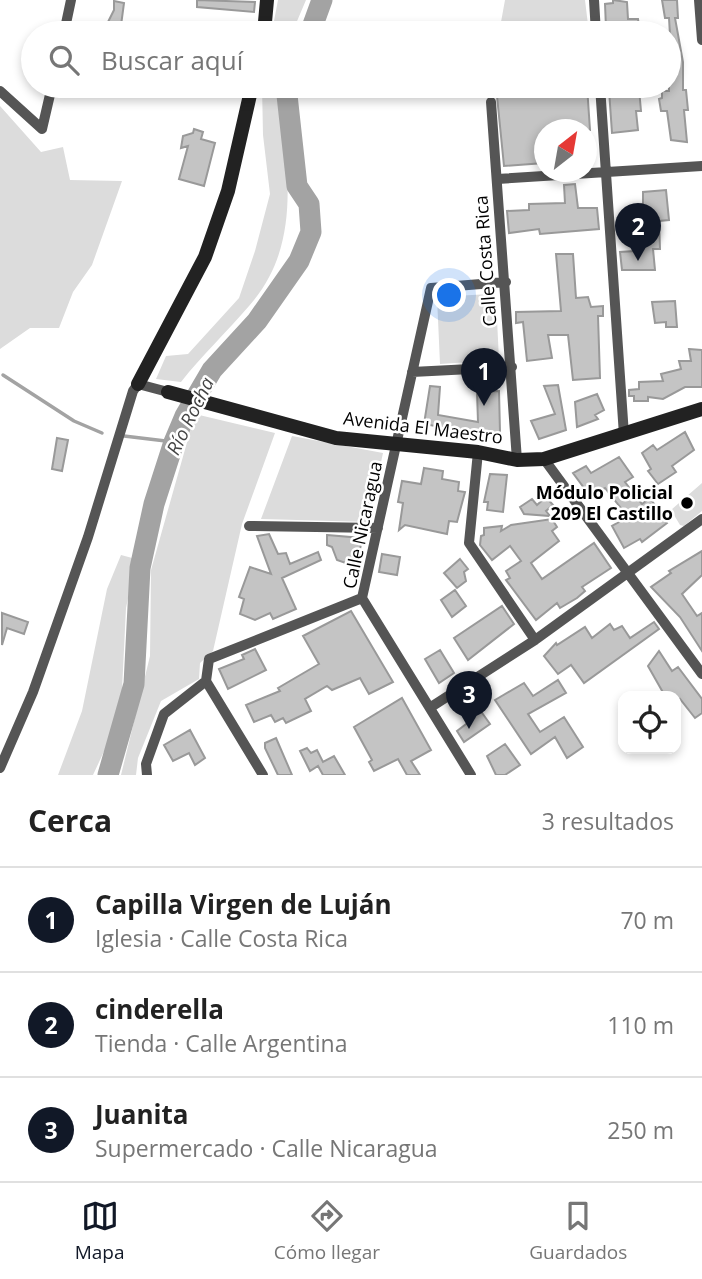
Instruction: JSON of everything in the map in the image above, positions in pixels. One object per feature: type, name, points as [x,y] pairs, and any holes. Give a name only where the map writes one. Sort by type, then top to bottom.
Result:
[{"type":"street","points":[[67,21],[71,0]]},
{"type":"street","points":[[265,21],[267,0]]},
{"type":"street","points":[[594,0],[595,21]]},
{"type":"street","points":[[699,0],[702,40]]},
{"type":"street","points":[[0,91],[42,129],[49,98]]},
{"type":"street","points":[[0,768],[33,692],[138,384],[205,257],[228,191],[249,98]]},
{"type":"street","points":[[601,98],[624,435]]},
{"type":"street","name":"Calle Costa Rica","points":[[491,102],[517,460]]},
{"type":"street","points":[[498,179],[702,166]]},
{"type":"street","name":"Calle Nicaragua","points":[[471,775],[362,598],[399,443],[431,288],[506,282]]},
{"type":"street","points":[[412,372],[512,367]]},
{"type":"street","name":"Avenida El Maestro","points":[[138,384],[336,438],[478,452],[517,460],[544,459],[702,409]]},
{"type":"street","points":[[478,452],[469,543],[535,640]]},
{"type":"street","points":[[544,459],[702,674]]},
{"type":"street","points":[[431,707],[535,640],[702,519]]},
{"type":"street","points":[[249,526],[378,528]]},
{"type":"street","points":[[263,775],[206,681],[209,659],[362,598]]},
{"type":"street","points":[[147,775],[146,764],[163,714],[206,681]]},
{"type":"shaded area","points":[[278,0],[306,0],[297,21],[274,21]]},
{"type":"shaded area","points":[[505,0],[585,0],[588,21],[501,21]]},
{"type":"shaded area","points":[[262,98],[279,98],[288,201],[278,256],[267,282],[181,382],[156,379],[166,356],[188,354],[239,298],[270,194],[263,135]]},
{"type":"shaded area","points":[[0,106],[41,152],[63,147],[70,180],[122,181],[92,265],[73,292],[59,328],[30,328],[0,349]]},
{"type":"shaded area","points":[[490,294],[496,299],[499,360],[440,364],[437,297]]},
{"type":"shaded area","points":[[195,414],[275,433],[242,524],[213,651],[200,663],[199,679],[161,701],[138,758],[136,775],[121,775],[150,656],[151,570]]},
{"type":"shaded area","points":[[292,436],[383,453],[368,522],[261,519]]},
{"type":"shaded area","points":[[702,483],[702,511],[684,526],[680,525],[671,510]]},
{"type":"shaded area","points":[[121,555],[136,559],[126,608],[122,690],[106,747],[93,775],[58,775],[82,711],[107,589]]},
{"type":"building","points":[[197,0],[255,2],[254,12],[197,7]]},
{"type":"building","points":[[613,0],[627,2],[628,19],[638,21],[606,21],[605,4],[613,3]]},
{"type":"building","points":[[662,0],[677,0],[678,18],[669,21],[669,18],[665,18]]},
{"type":"building","points":[[114,1],[124,3],[122,21],[108,21],[114,10]]},
{"type":"building","points":[[681,51],[683,90],[686,90],[688,110],[684,110],[687,142],[671,140],[667,111],[661,111],[659,99],[681,98]]},
{"type":"building","points":[[497,98],[588,98],[589,119],[534,119],[534,164],[504,166]]},
{"type":"building","points":[[610,98],[640,98],[641,111],[636,111],[638,130],[612,133]]},
{"type":"building","points":[[194,129],[203,132],[201,139],[215,143],[204,186],[179,179],[188,146],[181,148],[183,136],[193,133]]},
{"type":"building","points":[[575,184],[578,208],[597,208],[599,229],[540,234],[539,229],[509,233],[507,211],[529,210],[529,204],[565,203],[564,185]]},
{"type":"building","points":[[666,190],[669,220],[659,221],[660,249],[653,249],[655,270],[622,270],[620,252],[635,251],[629,206],[643,204],[643,192]]},
{"type":"building","points":[[556,254],[573,254],[576,298],[588,297],[591,307],[603,306],[603,316],[598,316],[600,378],[573,380],[568,335],[548,335],[552,358],[527,361],[523,322],[516,323],[516,312],[561,311]]},
{"type":"building","points":[[675,301],[677,327],[666,327],[666,322],[655,323],[652,302]]},
{"type":"building","points":[[689,349],[702,350],[702,387],[685,387],[663,399],[648,397],[648,401],[634,401],[634,396],[629,396],[629,390],[639,389],[639,382],[663,381],[661,374],[681,369],[679,361],[691,361]]},
{"type":"building","points":[[558,385],[566,430],[539,439],[531,421],[555,414],[544,386]]},
{"type":"building","points":[[430,386],[440,387],[438,415],[478,422],[477,392],[499,391],[500,432],[479,434],[424,424]]},
{"type":"building","points":[[597,394],[604,410],[595,415],[598,419],[577,427],[575,402]]},
{"type":"building","points":[[685,432],[694,450],[672,466],[676,472],[658,484],[648,471],[651,469],[642,453],[653,445],[657,450]]},
{"type":"building","points":[[57,438],[68,440],[62,471],[52,469]]},
{"type":"building","points":[[619,457],[633,477],[625,482],[642,504],[650,498],[667,523],[642,542],[640,539],[624,548],[612,526],[628,517],[605,488],[590,496],[573,473],[586,466],[591,473]]},
{"type":"building","points":[[424,468],[443,471],[442,479],[459,482],[458,491],[465,492],[457,522],[449,521],[447,534],[405,525],[399,530],[403,503],[398,502],[402,481],[421,484]]},
{"type":"building","points":[[490,474],[507,475],[503,512],[487,510],[488,502],[484,502]]},
{"type":"building","points":[[546,497],[553,505],[546,511],[550,516],[524,514],[520,507],[532,499],[537,505]]},
{"type":"building","points":[[552,519],[557,527],[552,531],[559,541],[531,563],[542,579],[594,543],[611,568],[582,587],[585,591],[577,598],[560,608],[557,603],[536,620],[506,580],[510,578],[506,571],[521,561],[510,546],[492,560],[480,545],[481,536],[484,535],[484,528],[502,526],[501,531],[511,525]]},
{"type":"building","points":[[269,534],[278,554],[286,553],[290,564],[318,552],[321,560],[282,578],[296,609],[273,619],[270,613],[255,620],[240,614],[244,599],[239,597],[250,567],[271,574],[257,536]]},
{"type":"building","points":[[327,535],[362,538],[357,567],[337,560],[332,547],[327,545]]},
{"type":"building","points":[[702,551],[702,575],[682,594],[697,616],[702,613],[702,651],[680,617],[651,587],[671,573],[669,571]]},
{"type":"building","points":[[382,554],[400,557],[397,575],[379,572]]},
{"type":"building","points":[[460,559],[468,569],[464,572],[466,581],[457,588],[444,573]]},
{"type":"building","points":[[455,590],[466,606],[452,617],[441,600]]},
{"type":"building","points":[[502,606],[514,624],[468,660],[454,638]]},
{"type":"building","points":[[351,611],[393,682],[369,694],[360,678],[332,690],[327,686],[305,699],[311,711],[286,723],[283,718],[275,722],[271,715],[254,722],[246,705],[280,691],[278,688],[319,664],[303,636]]},
{"type":"building","points":[[2,613],[28,622],[24,634],[7,628],[2,645]]},
{"type":"building","points":[[654,622],[659,629],[584,683],[571,665],[558,674],[544,656],[556,643],[557,645],[585,627],[592,638],[610,624],[614,630],[622,626],[630,638]]},
{"type":"building","points":[[255,649],[266,670],[228,689],[219,669],[244,659],[242,655]]},
{"type":"building","points":[[440,650],[454,673],[439,683],[425,659]]},
{"type":"building","points":[[659,651],[672,671],[678,667],[702,699],[702,713],[695,718],[681,700],[681,691],[662,691],[648,666]]},
{"type":"building","points":[[558,680],[566,693],[528,714],[540,732],[564,717],[583,747],[567,758],[555,737],[531,754],[495,700],[524,683],[533,696]]},
{"type":"building","points":[[402,698],[431,750],[411,761],[420,775],[407,775],[398,759],[374,771],[369,762],[372,760],[354,727]]},
{"type":"building","points":[[475,703],[490,724],[464,742],[457,731],[474,718],[467,708]]},
{"type":"building","points":[[190,730],[205,758],[195,765],[189,753],[173,761],[164,745]]},
{"type":"building","points":[[276,738],[292,775],[278,775],[265,748],[265,743]]},
{"type":"building","points":[[505,744],[520,765],[505,775],[496,775],[487,756]]},
{"type":"building","points":[[307,748],[311,753],[317,750],[323,762],[334,756],[345,775],[323,775],[318,766],[310,771],[300,751]]},
{"type":"waterway","name":"Río Rocha","points":[[314,21],[322,0]]},
{"type":"waterway","name":"Río Rocha","points":[[108,775],[134,684],[140,568],[154,504],[174,442],[185,416],[212,370],[257,321],[299,261],[311,232],[309,204],[297,186],[287,98]]},
{"type":"waterway","points":[[3,375],[74,421],[102,433]]},
{"type":"waterway","points":[[124,436],[174,442]]},
{"type":"place","name":"cinderella","points":[[638,261]]},
{"type":"place","name":"Capilla Virgen de Luján","points":[[484,406]]},
{"type":"place","name":"Módulo Policial 209 El Castillo","points":[[687,503]]},
{"type":"place","name":"Juanita","points":[[469,729]]}]
